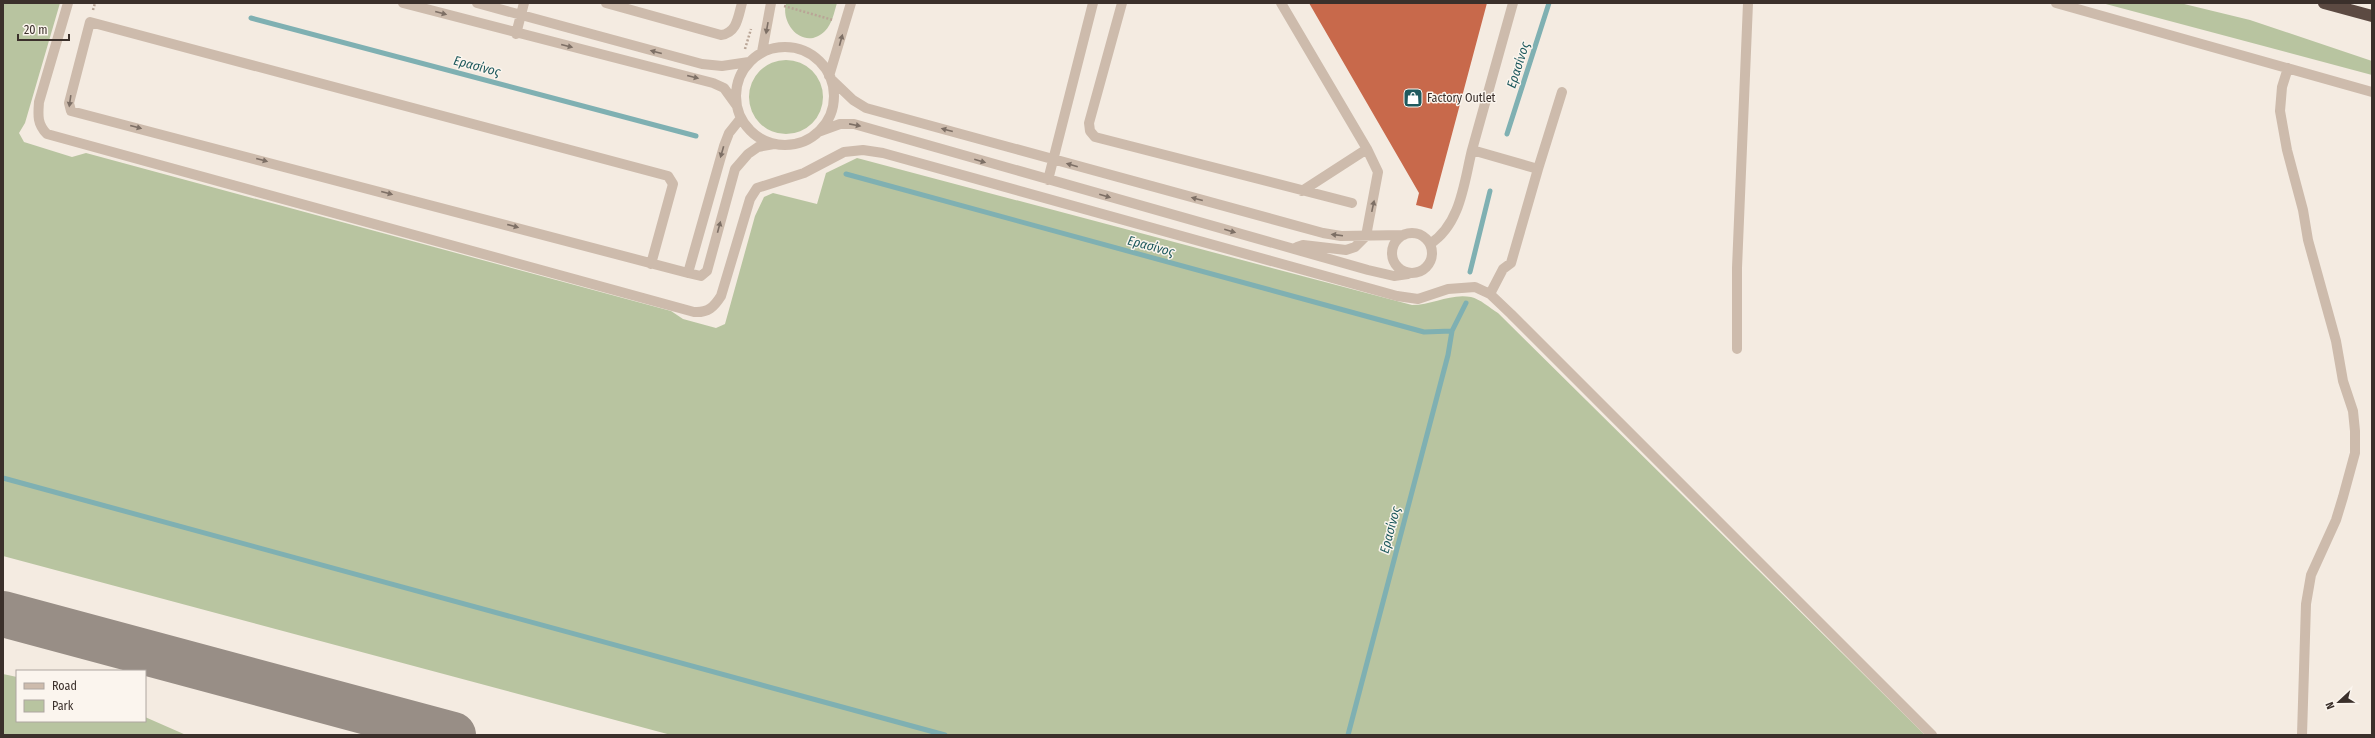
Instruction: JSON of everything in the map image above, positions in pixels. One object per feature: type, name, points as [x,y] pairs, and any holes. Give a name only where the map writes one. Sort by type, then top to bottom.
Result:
[{"type":"highway","points":[[2324,3],[2372,16]]},
{"type":"street","points":[[68,3],[39,102],[37,117],[40,127],[47,134],[694,312],[702,313],[715,306],[721,296],[750,199],[757,188],[804,173],[844,152],[863,150],[890,156],[1397,296],[1418,299],[1448,289],[1475,287],[1490,294],[1932,735]]},
{"type":"street","points":[[403,3],[516,34],[713,83],[724,88],[737,106]]},
{"type":"street","points":[[477,3],[520,16],[702,64],[722,66],[778,47],[801,50],[820,62],[830,78],[853,100],[866,108],[1323,233],[1366,236],[1404,235],[1416,233],[1427,239],[1430,244],[1432,256],[1427,268],[1415,274],[1394,276],[1380,273],[854,124],[840,124],[818,132],[802,142],[758,147],[748,154],[735,170],[707,271],[700,276],[651,264],[71,110],[69,103],[90,22],[668,176],[673,184],[651,264]]},
{"type":"street","points":[[516,34],[524,3]]},
{"type":"street","points":[[606,3],[721,35],[728,34],[734,30],[742,3]]},
{"type":"street","points":[[762,52],[771,3]]},
{"type":"street","points":[[818,132],[824,125],[832,108],[834,98],[830,78],[851,3]]},
{"type":"street","points":[[1048,180],[1052,159],[1093,3]]},
{"type":"street","points":[[1122,3],[1089,123],[1090,131],[1095,137],[1302,192],[1352,203]]},
{"type":"street","points":[[1281,3],[1367,149],[1378,172],[1366,236],[1355,247],[1346,250],[1303,245],[1294,248]]},
{"type":"street","points":[[1430,244],[1443,233],[1454,217],[1513,3]]},
{"type":"street","points":[[1737,349],[1737,268],[1748,3]]},
{"type":"street","points":[[2056,3],[2372,92]]},
{"type":"street","points":[[745,59],[739,78],[736,96],[737,106],[741,118],[755,135],[774,144]]},
{"type":"street","points":[[2288,68],[2282,87],[2280,110],[2287,150],[2303,210],[2308,240],[2336,341],[2343,381],[2353,412],[2355,430],[2354,452],[2347,486],[2336,520],[2311,575],[2306,604],[2302,735]]},
{"type":"street","points":[[1490,294],[1503,269],[1511,263],[1562,92]]},
{"type":"street","points":[[688,273],[724,146],[729,133],[741,118]]},
{"type":"street","points":[[1302,192],[1367,149]]},
{"type":"street","points":[[1472,150],[1538,169]]},
{"type":"street","points":[[1404,235],[1394,243],[1392,256],[1397,267],[1408,274]]},
{"type":"path","points":[[784,6],[834,20]]},
{"type":"path","points":[[745,59],[753,24]]},
{"type":"green space","points":[[3,3],[60,3],[25,123],[19,133],[24,142],[72,157],[86,153],[671,311],[683,319],[716,328],[725,324],[755,216],[764,197],[773,193],[817,204],[826,173],[857,158],[1412,305],[1464,296],[1474,298],[1498,313],[1925,735],[671,735],[3,556]]},
{"type":"green space","points":[[786,3],[837,3],[829,25],[825,31],[810,38],[802,37],[790,27],[785,12]]},
{"type":"green space","points":[[2102,3],[2180,3],[2250,20],[2372,61],[2372,75]]},
{"type":"green space","points":[[786,60],[807,66],[817,76],[823,97],[817,118],[807,128],[786,134],[765,128],[755,118],[749,97],[755,76],[765,66]]},
{"type":"green space","points":[[3,674],[16,677],[16,722],[146,722],[146,717],[186,735],[3,735]]},
{"type":"building","name":"Factory Outlet","points":[[1309,3],[1487,3],[1432,209],[1416,205],[1419,193]]},
{"type":"waterway","name":"Ερασίνος","points":[[1507,134],[1549,3]]},
{"type":"waterway","name":"Ερασίνος","points":[[251,18],[696,136]]},
{"type":"waterway","name":"Ερασίνος","points":[[846,174],[1424,332],[1452,331]]},
{"type":"waterway","name":"Ερασίνος","points":[[1470,272],[1490,191]]},
{"type":"waterway","name":"Ερασίνος","points":[[1348,735],[1448,355],[1452,331],[1466,303]]},
{"type":"waterway","points":[[3,478],[945,735]]},
{"type":"taxiway","points":[[3,614],[453,735]]},
{"type":"place","name":"Factory Outlet","points":[[1413,98]]}]
